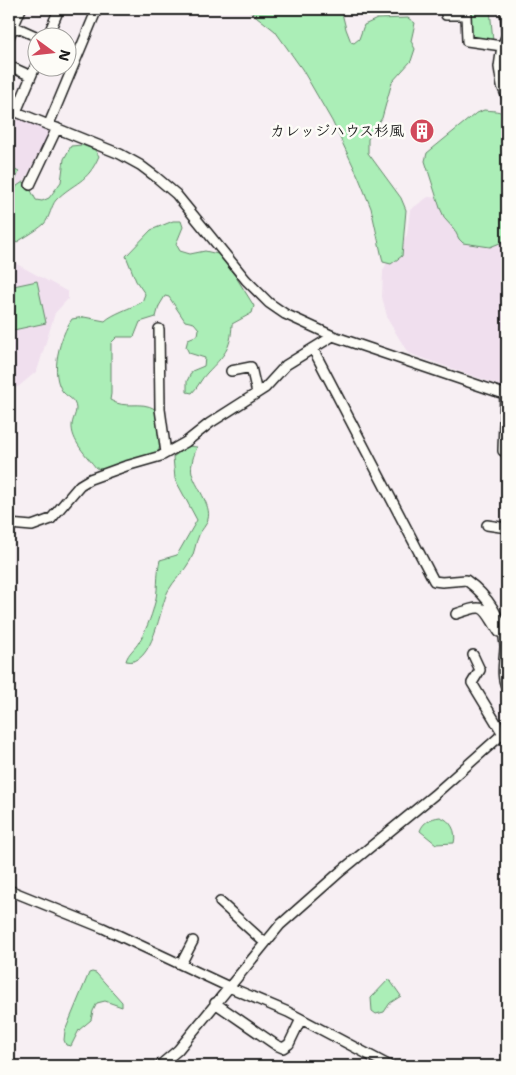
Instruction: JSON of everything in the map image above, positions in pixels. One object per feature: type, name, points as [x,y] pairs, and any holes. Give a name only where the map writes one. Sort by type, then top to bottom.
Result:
[{"type":"street","points":[[9,37],[11,25],[21,9]]},
{"type":"street","points":[[51,28],[59,9]]},
{"type":"street","points":[[78,54],[97,9]]},
{"type":"street","points":[[445,9],[446,14],[466,15],[467,41],[502,46]]},
{"type":"street","points":[[505,9],[507,35],[502,46],[499,67],[502,86],[507,97]]},
{"type":"street","points":[[11,25],[28,33]]},
{"type":"street","points":[[9,66],[28,75]]},
{"type":"street","points":[[30,78],[12,110],[120,154],[140,165],[176,194],[246,280],[270,303],[292,318],[333,336],[506,395],[503,451]]},
{"type":"street","points":[[30,185],[70,78]]},
{"type":"street","points":[[159,329],[160,409],[166,453]]},
{"type":"street","points":[[9,524],[32,526],[51,519],[80,485],[90,479],[166,453],[186,442],[210,423],[265,388],[286,366],[333,336]]},
{"type":"street","points":[[313,349],[434,580],[442,582],[466,580],[476,587],[505,627],[504,681],[507,688]]},
{"type":"street","points":[[230,371],[251,367],[257,393]]},
{"type":"street","points":[[487,525],[507,528]]},
{"type":"street","points":[[456,614],[480,607],[486,611],[504,638]]},
{"type":"street","points":[[159,1066],[178,1050],[280,925],[296,909],[434,796],[505,732],[472,684],[472,681],[480,673],[473,655]]},
{"type":"street","points":[[9,890],[103,928],[301,1019],[390,1066]]},
{"type":"street","points":[[220,902],[265,943]]},
{"type":"street","points":[[180,964],[193,941]]},
{"type":"street","points":[[215,1003],[283,1048],[289,1044],[301,1019]]},
{"type":"shaded area","points":[[9,113],[51,130],[17,194],[9,247]]},
{"type":"shaded area","points":[[428,197],[441,198],[507,223],[507,388],[408,353],[388,320],[382,297],[383,271],[390,256],[407,235],[410,210]]},
{"type":"shaded area","points":[[9,256],[13,262],[68,292],[68,299],[55,313],[37,371],[18,387],[9,388]]},
{"type":"green space","points":[[247,9],[341,9],[346,29],[351,42],[354,43],[359,39],[364,25],[377,19],[408,18],[415,23],[411,41],[415,49],[411,61],[392,82],[382,118],[368,139],[368,153],[401,198],[406,210],[402,256],[391,264],[383,262],[371,208],[332,121],[302,69],[275,31]]},
{"type":"green space","points":[[469,9],[490,9],[493,41],[472,39],[469,36]]},
{"type":"green space","points":[[484,110],[499,112],[507,116],[507,238],[490,247],[463,243],[459,239],[440,208],[425,161],[427,153],[475,114]]},
{"type":"green space","points":[[82,145],[95,150],[99,156],[90,172],[56,200],[44,224],[11,246],[9,256],[9,200],[17,186],[23,182],[27,183],[36,200],[42,201],[49,198],[61,182],[64,159],[71,146]]},
{"type":"green space","points":[[9,167],[19,172],[9,194]]},
{"type":"green space","points":[[173,221],[181,221],[183,227],[176,244],[180,251],[190,254],[205,251],[218,254],[236,277],[254,306],[252,313],[232,324],[230,340],[225,352],[192,393],[187,392],[187,381],[192,371],[204,366],[205,358],[189,353],[186,347],[188,339],[198,335],[199,329],[194,323],[185,321],[169,297],[165,296],[159,306],[156,317],[140,322],[134,337],[117,337],[111,343],[110,400],[122,404],[149,406],[155,409],[160,445],[158,453],[107,470],[96,468],[80,448],[72,431],[76,411],[75,405],[63,392],[57,375],[60,345],[72,319],[84,317],[105,321],[117,313],[142,302],[145,294],[136,281],[126,256],[151,230]]},
{"type":"green space","points":[[37,281],[46,323],[9,331],[9,287]]},
{"type":"green space","points":[[188,446],[197,447],[192,470],[208,508],[207,521],[199,535],[190,561],[168,591],[149,646],[143,655],[135,661],[126,661],[141,639],[152,615],[156,601],[160,560],[177,555],[197,520],[175,479],[173,457]]},
{"type":"green space","points":[[440,817],[452,827],[455,835],[454,843],[436,844],[420,831],[428,821]]},
{"type":"green space","points":[[89,973],[96,973],[122,1002],[122,1007],[105,1001],[97,1003],[91,1020],[79,1030],[71,1046],[66,1045],[64,1040],[65,1031]]},
{"type":"green space","points":[[389,979],[401,996],[390,1003],[384,1012],[376,1014],[372,1011],[371,998]]},
{"type":"place","name":"カレッジハウス杉風","points":[[422,131]]}]
